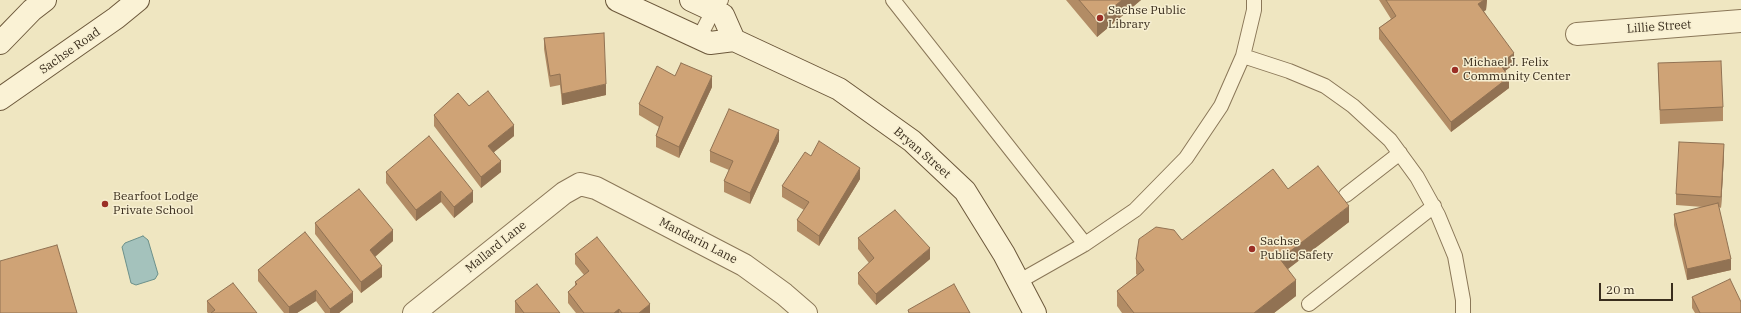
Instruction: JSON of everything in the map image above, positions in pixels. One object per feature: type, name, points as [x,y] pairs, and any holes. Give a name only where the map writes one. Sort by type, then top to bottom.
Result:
[{"type":"street","points":[[0,43],[32,10],[45,0]]},
{"type":"street","name":"Sachse Road","points":[[0,99],[116,18],[138,0]]},
{"type":"street","points":[[617,0],[710,43],[734,40],[717,5],[691,0]]},
{"type":"street","name":"Lillie Street","points":[[1577,34],[1741,21]]},
{"type":"street","name":"Bryan Street","points":[[734,40],[839,89],[912,141],[965,191],[1004,254],[1034,313]]},
{"type":"street","name":"Mallard Lane","points":[[414,313],[564,193],[580,184]]},
{"type":"street","name":"Mandarin Lane","points":[[580,184],[596,188],[744,265],[784,294],[806,313]]},
{"type":"lane","points":[[893,0],[1085,244]]},
{"type":"lane","points":[[1018,282],[1085,244],[1136,210],[1186,158],[1221,106],[1243,56],[1254,10],[1254,0]]},
{"type":"lane","points":[[699,38],[717,5]]},
{"type":"lane","points":[[1243,56],[1289,71],[1325,86],[1368,118],[1390,140],[1417,177],[1434,206],[1455,256],[1463,300],[1463,313]]},
{"type":"lane","points":[[1346,195],[1400,153]]},
{"type":"lane","points":[[1309,304],[1434,206]]},
{"type":"water","points":[[143,236],[148,240],[158,274],[155,279],[136,285],[131,283],[122,247],[125,243]]},
{"type":"building","points":[[1079,0],[1122,0],[1097,21]]},
{"type":"building","name":"Michael J. Felix Community Center","points":[[1386,0],[1484,0],[1478,4],[1514,53],[1500,64],[1509,77],[1451,122],[1379,28],[1396,16]]},
{"type":"building","points":[[604,33],[606,84],[562,94],[560,74],[550,76],[544,38]]},
{"type":"building","points":[[1721,61],[1723,107],[1660,110],[1658,63]]},
{"type":"building","points":[[681,63],[712,76],[679,147],[656,136],[663,117],[639,104],[657,66],[675,76]]},
{"type":"building","points":[[488,91],[514,125],[488,146],[501,161],[481,177],[434,115],[458,93],[469,106]]},
{"type":"building","points":[[729,109],[779,130],[750,193],[724,181],[733,161],[710,151]]},
{"type":"building","points":[[429,136],[473,191],[454,207],[441,191],[416,210],[386,172]]},
{"type":"building","points":[[819,141],[860,168],[819,236],[797,220],[809,202],[782,186],[805,152],[811,156]]},
{"type":"building","points":[[1679,142],[1724,144],[1721,197],[1676,194]]},
{"type":"building","name":"Sachse Public Safety","points":[[1318,166],[1349,206],[1280,259],[1296,280],[1254,313],[1134,313],[1117,291],[1144,270],[1136,259],[1139,239],[1156,227],[1174,230],[1182,240],[1273,169],[1288,189]]},
{"type":"building","points":[[359,189],[393,230],[370,250],[382,266],[361,282],[315,223]]},
{"type":"building","points":[[1718,203],[1731,259],[1687,269],[1674,214]]},
{"type":"building","points":[[895,210],[930,248],[876,294],[858,273],[874,258],[858,238]]},
{"type":"building","points":[[305,232],[353,292],[330,309],[316,290],[289,307],[258,270]]},
{"type":"building","points":[[597,237],[650,304],[639,313],[622,313],[619,309],[614,313],[584,313],[568,292],[577,284],[575,282],[589,271],[575,254]]},
{"type":"building","points":[[57,245],[77,313],[0,313],[0,261]]},
{"type":"building","points":[[1730,279],[1741,302],[1741,313],[1700,313],[1692,297]]},
{"type":"building","points":[[233,283],[257,313],[211,313],[215,310],[207,301]]},
{"type":"building","points":[[537,284],[560,313],[524,313],[515,301]]},
{"type":"building","points":[[954,284],[970,313],[909,313],[908,310]]},
{"type":"place","name":"Sachse Public Library","points":[[1100,18]]},
{"type":"place","name":"Michael J. Felix Community Center","points":[[1455,70]]},
{"type":"place","name":"Bearfoot Lodge Private School","points":[[105,204]]},
{"type":"place","name":"Sachse Public Safety","points":[[1252,249]]}]
